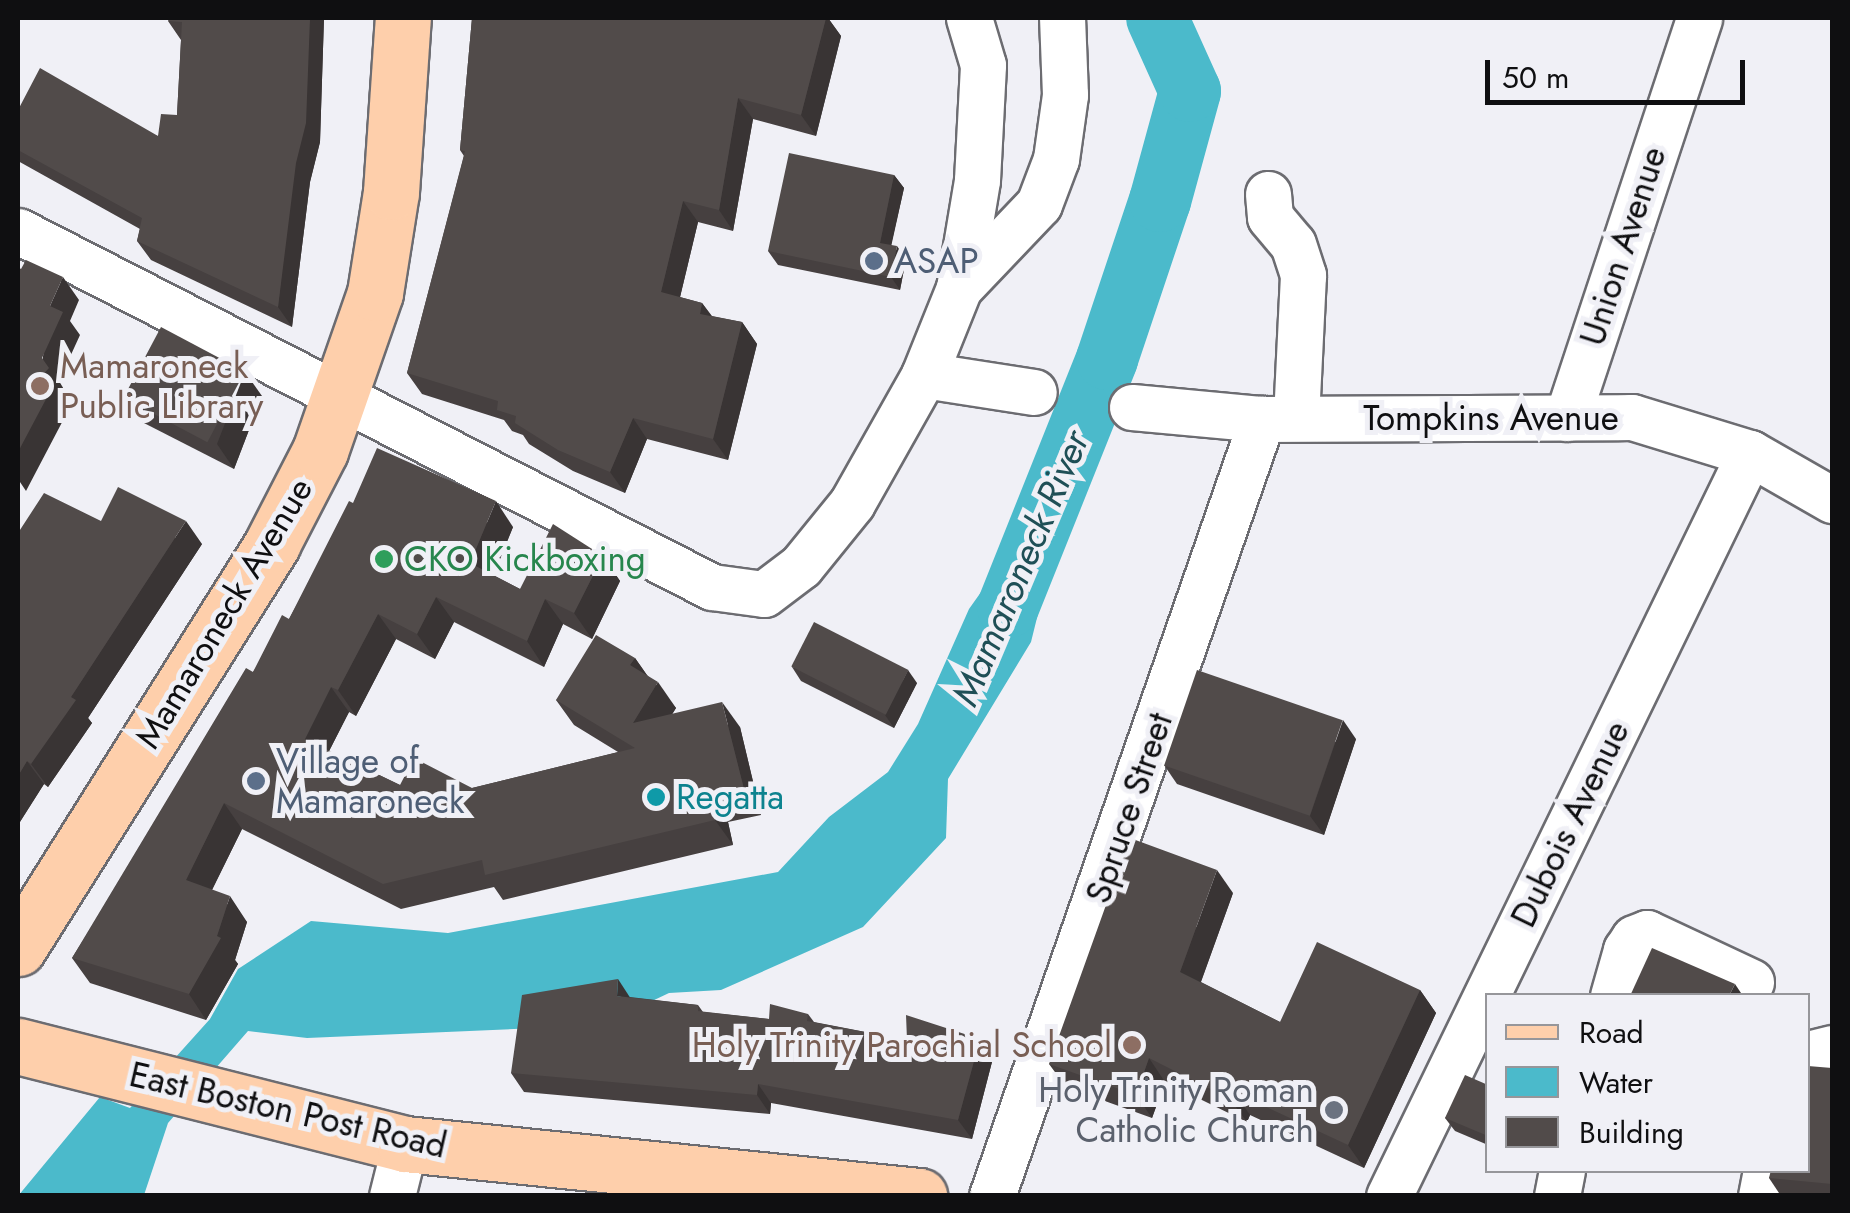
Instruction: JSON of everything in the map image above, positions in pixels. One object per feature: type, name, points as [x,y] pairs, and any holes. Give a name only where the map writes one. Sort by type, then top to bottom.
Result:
[{"type":"main road","name":"Mamaroneck Avenue","points":[[18,948],[272,544],[320,452],[375,294],[391,192],[404,18]]},
{"type":"main road","name":"East Boston Post Road","points":[[18,1046],[210,1098],[399,1170],[919,1196]]},
{"type":"street","points":[[18,231],[712,587],[764,594],[801,566],[852,503],[924,375],[959,288],[977,180],[982,65],[969,18]]},
{"type":"street","points":[[959,288],[1039,204],[1050,174],[1065,95],[1062,18]]},
{"type":"street","name":"Union Avenue","points":[[1567,418],[1699,18]]},
{"type":"street","name":"Spruce Street","points":[[992,1196],[1279,418],[1302,275],[1293,244],[1270,216],[1268,194]]},
{"type":"street","points":[[924,375],[1034,392]]},
{"type":"street","name":"Tompkins Avenue","points":[[1132,407],[1279,418],[1632,416],[1750,453],[1832,500]]},
{"type":"street","name":"Dubois Avenue","points":[[1488,993],[1750,453]]},
{"type":"street","points":[[1614,993],[1626,950],[1634,938],[1648,933],[1750,982]]},
{"type":"street","name":"Dubois Avenue","points":[[1390,1196],[1485,1000]]},
{"type":"water","points":[[1060,525],[1031,642],[948,779],[946,838],[863,927],[721,990],[669,993],[631,1011],[538,1028],[307,1038],[248,1031],[168,1123],[144,1195],[18,1196],[100,1097],[130,1108],[210,1019],[238,969],[311,921],[448,933],[778,872],[829,817],[888,772],[918,724],[969,609],[1025,530]]},
{"type":"building","points":[[310,18],[306,123],[296,163],[278,307],[137,241],[142,218],[18,150],[18,110],[40,68],[158,136],[161,114],[177,115],[182,22],[168,21]]},
{"type":"building","points":[[472,18],[826,18],[801,115],[738,98],[719,210],[683,201],[661,292],[702,303],[700,314],[742,322],[713,439],[633,418],[610,472],[558,450],[515,423],[516,416],[497,410],[498,401],[407,373],[465,151],[460,150]]},
{"type":"building","points":[[789,153],[894,175],[880,243],[897,246],[891,277],[768,251]]},
{"type":"building","points":[[26,260],[63,277],[50,306],[63,312],[42,358],[49,368],[40,378],[53,386],[18,452],[18,267],[21,269]]},
{"type":"building","points":[[161,327],[245,372],[207,442],[123,398]]},
{"type":"building","points":[[377,448],[496,501],[470,563],[520,589],[553,524],[603,556],[574,613],[545,599],[527,641],[436,597],[417,634],[378,614],[338,690],[331,687],[305,739],[400,785],[414,758],[472,788],[635,748],[556,700],[596,635],[635,658],[630,665],[658,682],[633,723],[722,702],[744,789],[710,797],[715,820],[485,875],[482,860],[383,884],[224,803],[186,880],[230,896],[217,936],[221,938],[189,994],[72,958],[246,668],[253,672],[282,615],[289,619],[349,501],[353,503]]},
{"type":"building","points":[[118,487],[186,521],[71,697],[76,700],[31,764],[27,761],[18,776],[18,533],[44,493],[101,521]]},
{"type":"building","points":[[814,622],[908,670],[886,715],[791,667]]},
{"type":"building","points":[[1197,670],[1343,720],[1310,816],[1164,765]]},
{"type":"building","points":[[1130,838],[1217,870],[1180,972],[1280,1022],[1317,942],[1420,990],[1348,1145],[1234,1092],[1230,1099],[1149,1058],[1136,1095],[1049,1064]]},
{"type":"building","points":[[1652,948],[1735,984],[1730,993],[1631,993]]},
{"type":"building","points":[[618,979],[617,996],[698,1005],[698,1011],[769,1019],[770,1004],[808,1014],[807,1021],[907,1040],[906,1015],[980,1039],[958,1120],[758,1084],[757,1095],[511,1073],[522,995]]},
{"type":"building","points":[[1810,1066],[1832,1068],[1832,1184],[1769,1178],[1770,1173],[1810,1173]]},
{"type":"building","points":[[1465,1075],[1485,1084],[1485,1135],[1445,1118]]},
{"type":"waterway","name":"Mamaroneck River","points":[[1008,607],[1107,359],[1160,201],[1190,91],[1157,18]]},
{"type":"place","name":"ASAP","points":[[874,261]]},
{"type":"place","name":"Mamaroneck Public Library","points":[[40,386]]},
{"type":"place","name":"CKO Kickboxing","points":[[384,559]]},
{"type":"place","name":"Village of Mamaroneck","points":[[256,781]]},
{"type":"place","name":"Regatta","points":[[656,797]]},
{"type":"place","name":"Holy Trinity Parochial School","points":[[1132,1045]]},
{"type":"place","name":"Holy Trinity Roman Catholic Church","points":[[1334,1110]]}]
